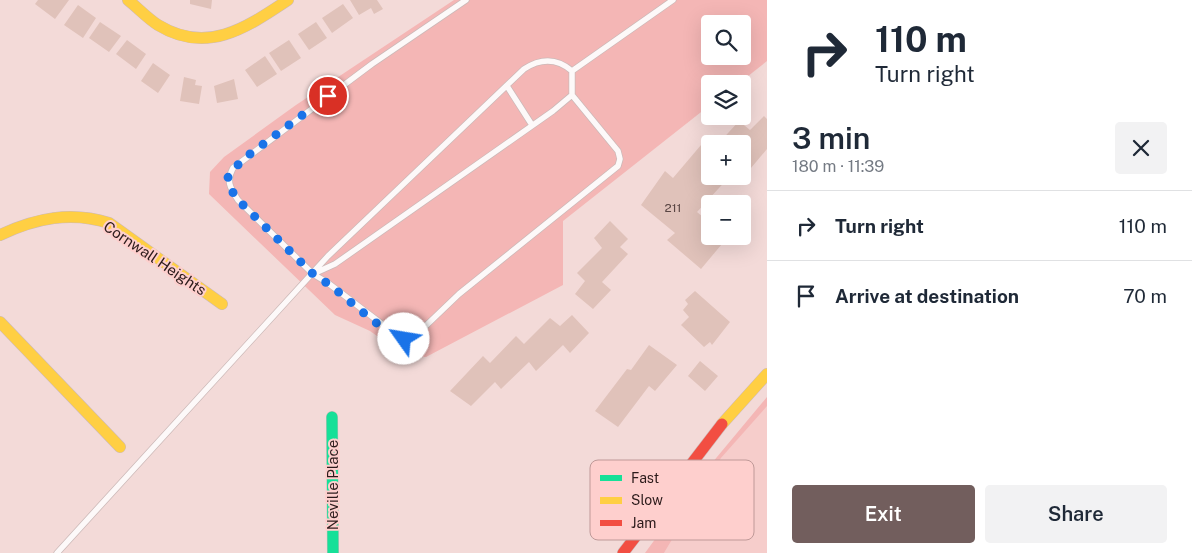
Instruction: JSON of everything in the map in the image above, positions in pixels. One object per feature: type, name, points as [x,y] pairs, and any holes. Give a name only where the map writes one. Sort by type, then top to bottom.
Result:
[{"type":"street","points":[[128,0],[168,31],[180,36],[206,39],[231,35],[288,0]]},
{"type":"street","name":"Cornwall Heights","points":[[0,235],[21,226],[49,218],[80,216],[96,218],[109,223],[222,304]]},
{"type":"street","points":[[0,322],[120,447]]},
{"type":"street","points":[[693,460],[748,393],[767,374]]},
{"type":"street","name":"Neville Place","points":[[332,417],[333,553]]},
{"type":"street","points":[[623,552],[632,540]]},
{"type":"lane","points":[[57,553],[313,274],[328,256],[524,68],[544,60],[565,65],[572,72],[572,95],[618,151],[620,159],[618,166],[459,294],[413,338],[399,337],[328,283],[313,274],[238,200],[230,188],[228,177],[242,160],[372,64],[466,0]]},
{"type":"lane","points":[[572,72],[666,2],[673,0]]},
{"type":"lane","points":[[507,86],[532,125]]},
{"type":"lane","points":[[313,274],[335,264],[572,95]]},
{"type":"shaded area","points":[[454,0],[767,0],[767,61],[749,75],[701,75],[701,112],[563,221],[563,285],[426,357],[404,355],[370,331],[335,315],[209,194],[210,172],[224,157],[296,105]]},
{"type":"shaded area","points":[[767,397],[767,406],[720,460],[714,460]]},
{"type":"shaded area","points":[[767,404],[767,553],[664,553],[672,540],[754,540],[754,460],[720,460]]},
{"type":"shaded area","points":[[654,540],[672,540],[664,553],[645,553]]},
{"type":"building","points":[[38,0],[69,0],[55,19],[35,4]]},
{"type":"building","points":[[190,0],[212,0],[211,9],[190,4]]},
{"type":"building","points":[[350,0],[377,0],[383,9],[374,14],[371,8],[359,15]]},
{"type":"building","points":[[343,4],[353,18],[332,33],[322,18]]},
{"type":"building","points":[[78,5],[96,18],[83,38],[64,25]]},
{"type":"building","points":[[100,22],[121,36],[109,52],[89,38]]},
{"type":"building","points":[[316,22],[327,38],[309,50],[298,34]]},
{"type":"building","points":[[127,40],[146,54],[136,69],[116,54]]},
{"type":"building","points":[[289,40],[301,58],[281,71],[269,53]]},
{"type":"building","points":[[265,56],[277,74],[257,87],[245,70]]},
{"type":"building","points":[[153,63],[170,75],[158,93],[141,81]]},
{"type":"building","points":[[184,77],[196,80],[195,85],[202,86],[199,104],[180,101]]},
{"type":"building","points":[[234,79],[238,99],[217,103],[214,86]]},
{"type":"building","points":[[764,116],[767,119],[767,149],[751,168],[751,135],[726,135],[735,125],[744,125],[750,130]]},
{"type":"building","points":[[701,145],[701,185],[722,185],[713,195],[701,195],[701,208],[697,212],[701,215],[701,245],[721,245],[701,269],[667,240],[675,233],[641,205],[665,171],[673,178]]},
{"type":"building","points":[[610,221],[628,239],[620,247],[628,254],[602,282],[611,290],[593,309],[575,294],[585,281],[577,273],[602,248],[594,238]]},
{"type":"building","points":[[695,291],[730,322],[712,345],[710,342],[704,347],[681,325],[689,317],[683,310],[688,304],[685,300]]},
{"type":"building","points":[[572,315],[589,333],[570,353],[563,345],[536,371],[529,362],[501,389],[495,382],[471,406],[450,391],[483,356],[490,363],[516,336],[524,344],[550,318],[560,326]]},
{"type":"building","points":[[649,345],[677,365],[655,391],[649,386],[618,427],[595,411],[627,369],[631,370]]},
{"type":"building","points":[[700,361],[718,376],[705,391],[688,376]]},
{"type":"traffic: fast","points":[[332,417],[333,553]]},
{"type":"traffic: slow","points":[[128,0],[158,25],[176,34],[193,38],[210,38],[226,34],[257,20],[288,0]]},
{"type":"traffic: slow","points":[[0,235],[27,224],[54,218],[81,217],[109,223],[222,304]]},
{"type":"traffic: slow","points":[[0,322],[120,447]]},
{"type":"traffic: slow","points":[[722,424],[767,374]]},
{"type":"traffic: jam","points":[[694,460],[722,424]]},
{"type":"traffic: jam","points":[[623,553],[633,540]]},
{"type":"route","points":[[328,96],[233,168],[228,177],[230,188],[238,200],[313,274],[328,283],[376,321],[404,339]]}]
